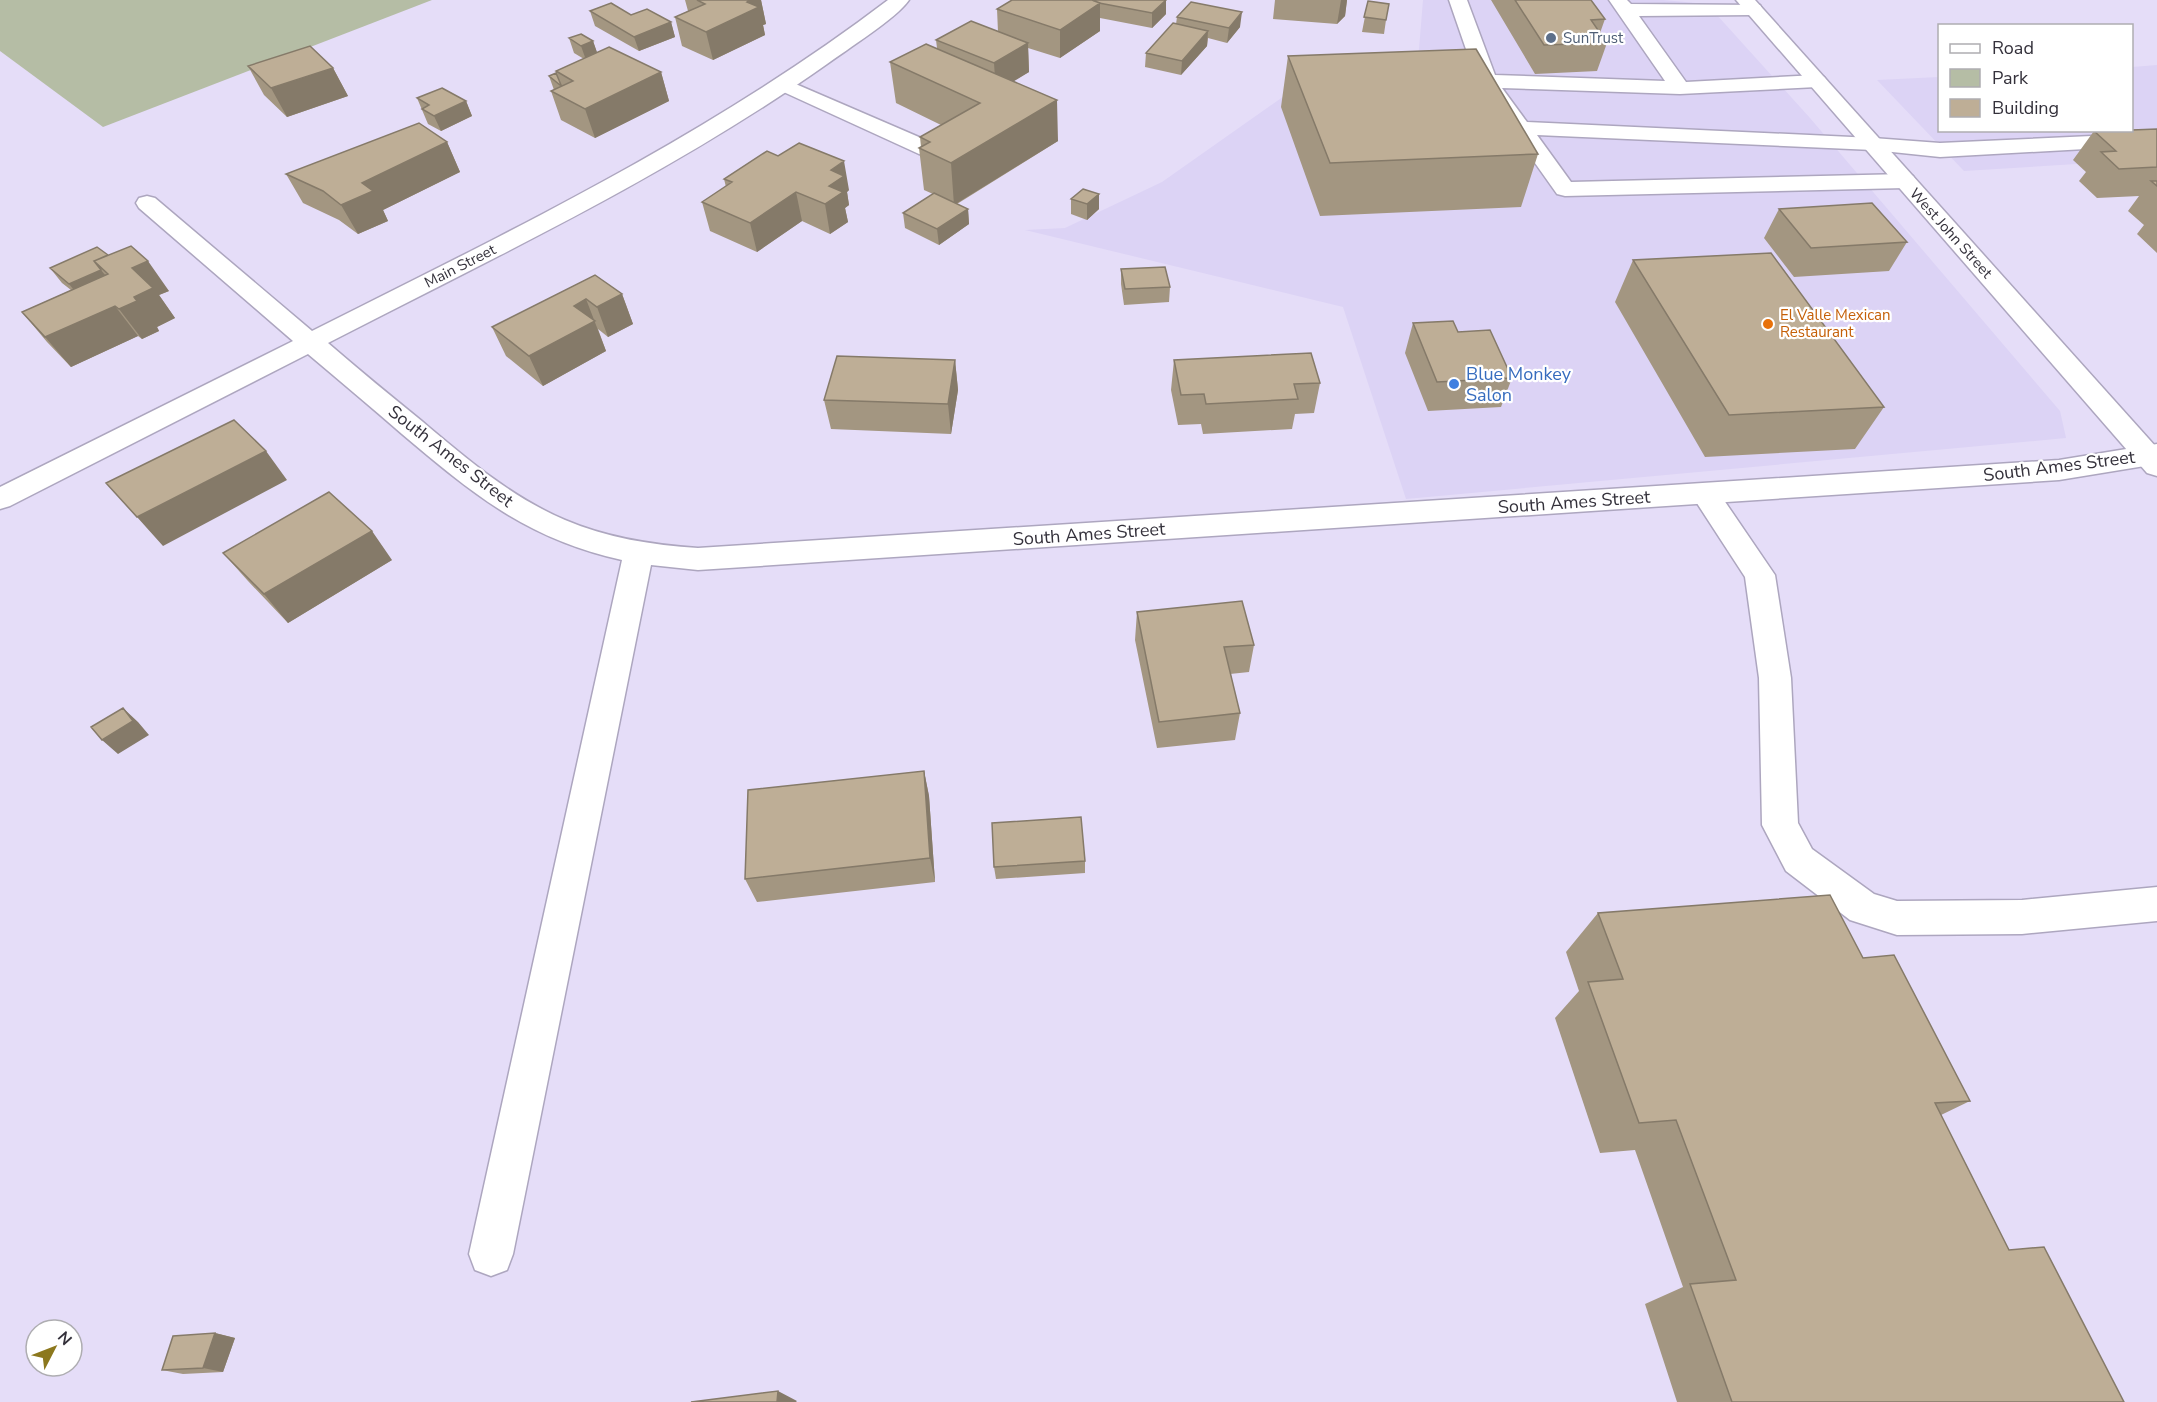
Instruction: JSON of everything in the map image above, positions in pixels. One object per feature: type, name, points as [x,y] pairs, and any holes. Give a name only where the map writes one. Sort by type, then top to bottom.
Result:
[{"type":"street","name":"Main Street","points":[[0,499],[603,192],[784,85],[900,0]]},
{"type":"street","points":[[1458,0],[1487,81],[1565,189],[1905,181]]},
{"type":"street","points":[[1622,5],[1749,4]]},
{"type":"street","name":"West John Street","points":[[1749,4],[2154,458]]},
{"type":"street","points":[[1622,5],[1680,88]]},
{"type":"street","points":[[1487,81],[1680,88],[1817,81]]},
{"type":"street","points":[[784,85],[927,149]]},
{"type":"street","points":[[1521,128],[1873,144],[1940,150],[2157,139]]},
{"type":"street","name":"South Ames Street","points":[[147,203],[309,343],[487,489],[534,518],[569,533],[638,553],[698,559],[2060,470],[2154,458]]},
{"type":"street","points":[[1705,494],[1760,575],[1775,678],[1780,825],[1799,860],[1863,908],[1897,918],[2022,917],[2157,904]]},
{"type":"street","points":[[491,1254],[638,553]]},
{"type":"shaded area","points":[[1423,0],[1663,0],[1707,4],[1810,118],[2060,411],[2066,438],[1406,499],[1343,307],[1025,230],[1065,228],[1162,182],[1304,82],[1416,86]]},
{"type":"shaded area","points":[[2157,65],[2157,159],[1964,171],[1877,80],[1938,77],[1938,132],[2133,132],[2133,67]]},
{"type":"green space","points":[[0,0],[432,0],[103,127],[0,51]]},
{"type":"building","points":[[697,0],[750,0],[747,2],[759,7],[706,32],[675,17],[705,4]]},
{"type":"building","points":[[1012,0],[1092,0],[1100,3],[1060,30],[997,9]]},
{"type":"building","points":[[1095,0],[1166,0],[1152,13],[1099,3]]},
{"type":"building","points":[[1515,0],[1591,0],[1605,19],[1591,20],[1607,43],[1544,45]]},
{"type":"building","points":[[1368,1],[1389,4],[1386,20],[1364,17]]},
{"type":"building","points":[[1191,2],[1242,12],[1229,28],[1177,17]]},
{"type":"building","points":[[611,3],[631,15],[647,9],[671,22],[634,37],[590,11]]},
{"type":"building","points":[[971,21],[1028,43],[994,63],[936,40]]},
{"type":"building","points":[[1173,23],[1208,31],[1182,61],[1146,53]]},
{"type":"building","points":[[581,34],[593,41],[581,46],[569,38]]},
{"type":"building","points":[[926,44],[1057,100],[951,163],[919,148],[930,142],[920,137],[980,103],[890,62]]},
{"type":"building","points":[[310,46],[333,68],[271,88],[248,66]]},
{"type":"building","points":[[609,47],[661,72],[585,109],[551,91],[573,81],[556,71]]},
{"type":"building","points":[[1476,49],[1538,154],[1330,163],[1288,56]]},
{"type":"building","points":[[556,73],[561,85],[549,76]]},
{"type":"building","points":[[442,88],[466,101],[434,116],[422,109],[429,105],[417,98]]},
{"type":"building","points":[[419,123],[447,142],[362,183],[373,191],[341,205],[323,191],[286,174]]},
{"type":"building","points":[[2157,129],[2157,167],[2119,169],[2101,152],[2116,151],[2095,132],[2133,132],[2133,130]]},
{"type":"building","points":[[799,143],[844,161],[831,170],[844,176],[829,186],[843,192],[825,204],[796,192],[750,223],[702,202],[732,182],[724,179],[767,151],[778,156]]},
{"type":"building","points":[[1083,189],[1099,194],[1087,204],[1071,199]]},
{"type":"building","points":[[934,193],[968,209],[937,229],[903,213]]},
{"type":"building","points":[[1872,203],[1907,242],[1811,248],[1779,209]]},
{"type":"building","points":[[131,246],[148,261],[132,268],[153,288],[134,297],[137,301],[119,309],[115,306],[45,337],[22,312],[108,274],[94,261]]},
{"type":"building","points":[[97,247],[108,255],[94,261],[101,270],[69,284],[50,268]]},
{"type":"building","points":[[1771,253],[1884,407],[1729,415],[1633,260]]},
{"type":"building","points":[[1165,267],[1170,287],[1125,289],[1121,269]]},
{"type":"building","points":[[595,275],[622,294],[597,307],[586,299],[574,306],[595,321],[529,356],[492,327]]},
{"type":"building","points":[[1453,321],[1458,332],[1490,330],[1512,378],[1437,382],[1413,323]]},
{"type":"building","points":[[1311,353],[1320,383],[1294,384],[1298,399],[1206,404],[1204,394],[1181,395],[1174,360]]},
{"type":"building","points":[[837,356],[955,360],[948,404],[824,400]]},
{"type":"building","points":[[234,420],[266,451],[137,517],[106,483]]},
{"type":"building","points":[[329,492],[372,531],[264,594],[223,553]]},
{"type":"building","points":[[1242,601],[1254,645],[1224,647],[1240,713],[1159,722],[1137,612]]},
{"type":"building","points":[[123,708],[133,721],[102,740],[91,727]]},
{"type":"building","points":[[924,771],[930,858],[745,879],[748,790]]},
{"type":"building","points":[[1081,817],[1085,861],[994,867],[992,823]]},
{"type":"building","points":[[1830,895],[1863,958],[1894,955],[1970,1101],[1935,1103],[2009,1250],[2044,1247],[2124,1402],[1732,1402],[1690,1284],[1736,1280],[1676,1120],[1639,1123],[1588,982],[1623,979],[1598,913]]},
{"type":"building","points":[[215,1333],[203,1368],[162,1370],[173,1336]]},
{"type":"building","points":[[778,1391],[777,1402],[691,1402]]},
{"type":"place","name":"SunTrust","points":[[1551,38]]},
{"type":"place","name":"El Valle Mexican Restaurant","points":[[1768,324]]},
{"type":"place","name":"Blue Monkey Salon","points":[[1454,384]]}]
